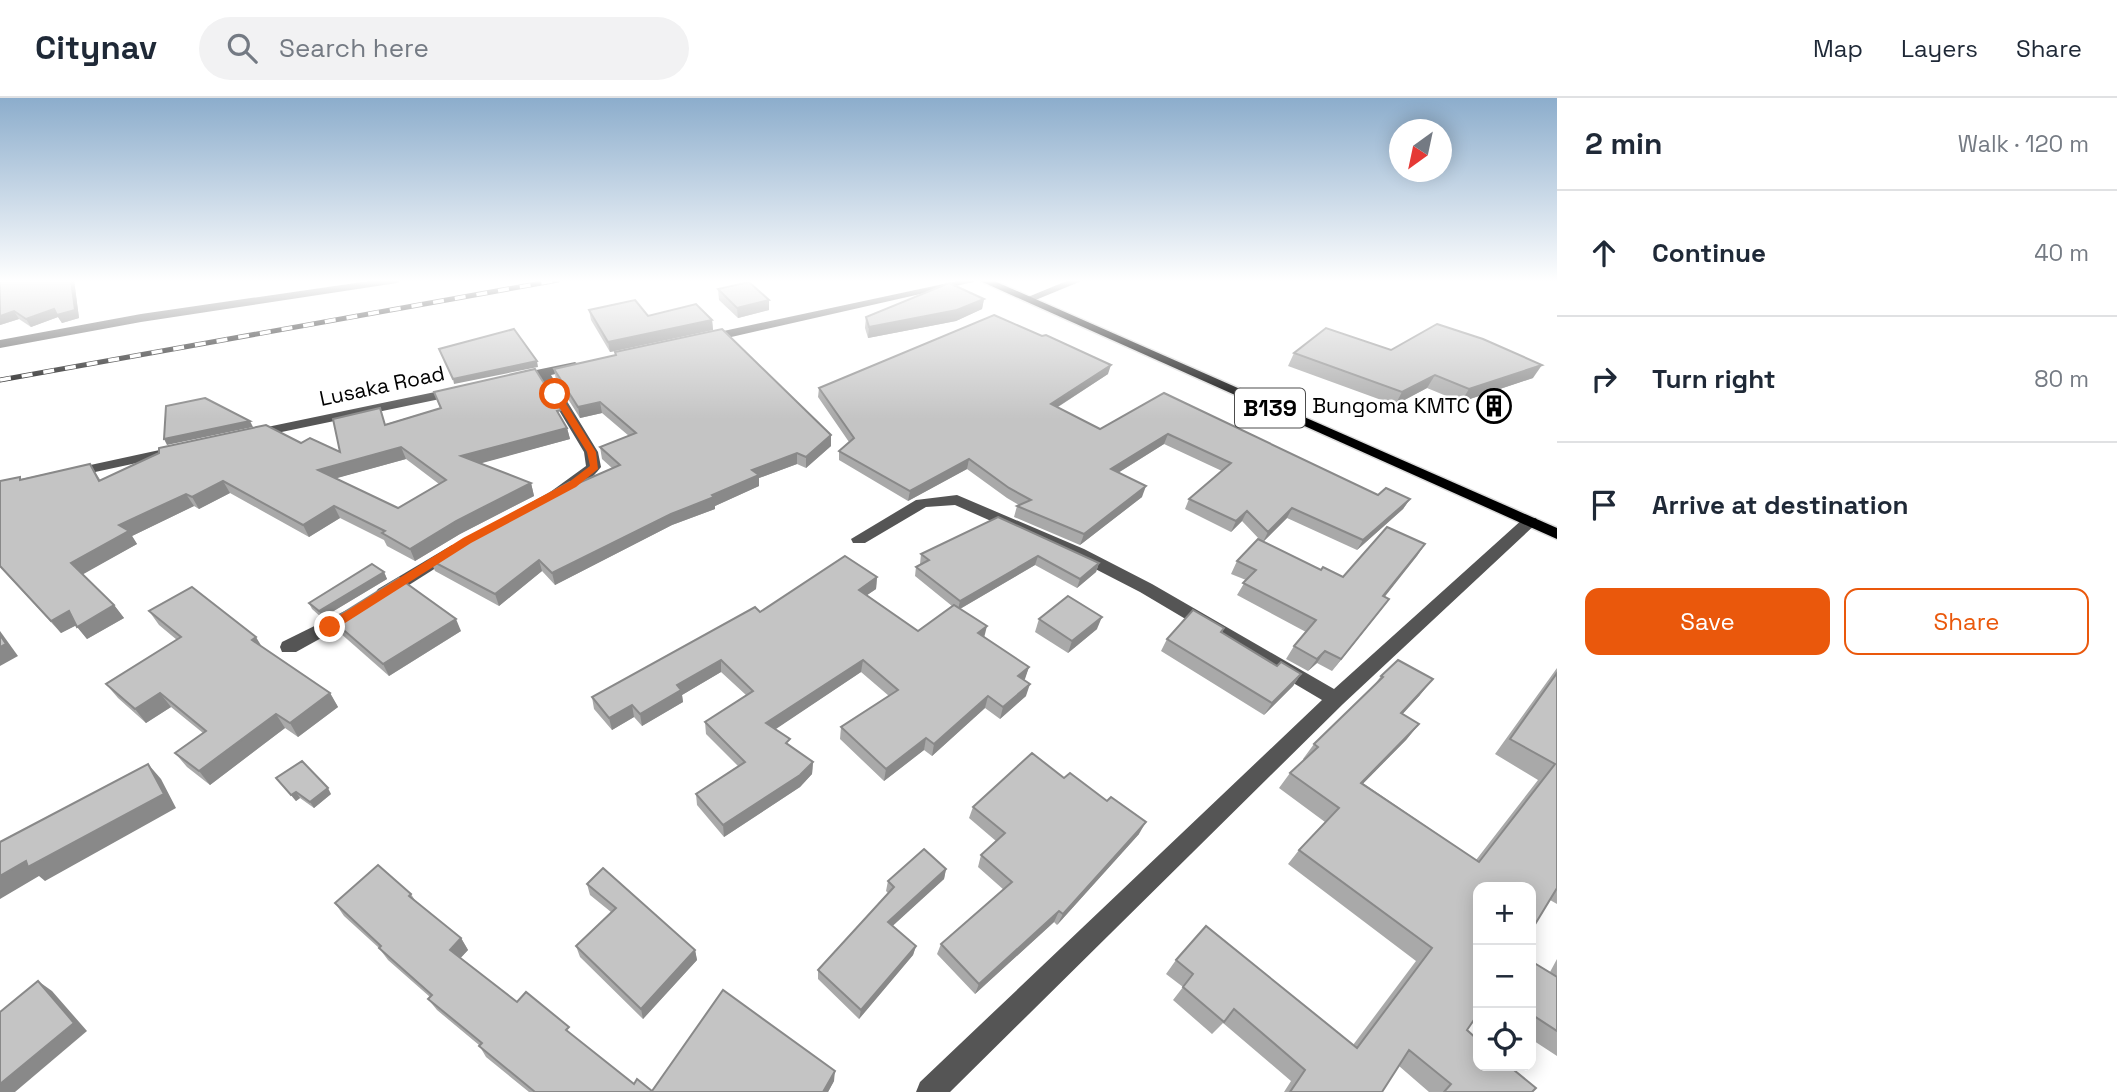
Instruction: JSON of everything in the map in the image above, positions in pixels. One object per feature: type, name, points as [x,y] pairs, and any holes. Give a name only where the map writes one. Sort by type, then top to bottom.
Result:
[{"type":"main road","name":"B139","points":[[1091,326],[1557,534]]},
{"type":"street","points":[[0,344],[96,326]]},
{"type":"street","points":[[692,341],[760,326]]},
{"type":"street","points":[[502,382],[584,364]]},
{"type":"street","points":[[541,501],[573,485],[594,467],[592,452],[543,373]]},
{"type":"street","name":"Lusaka Road","points":[[244,436],[475,387]]},
{"type":"street","points":[[54,476],[190,448]]},
{"type":"street","points":[[859,538],[922,503],[957,500],[1077,553],[1146,588],[1336,699]]},
{"type":"street","points":[[930,1092],[1336,699],[1531,522]]},
{"type":"street","points":[[289,647],[330,627],[467,541]]},
{"type":"building","points":[[599,326],[682,326],[608,342]]},
{"type":"building","points":[[967,326],[1020,326],[1042,336],[1046,335],[1111,365],[1051,404],[1100,429],[1164,393],[1378,495],[1386,488],[1410,499],[1363,540],[1292,508],[1268,532],[1247,511],[1236,521],[1189,499],[1231,463],[1168,434],[1111,469],[1146,486],[1084,534],[1017,506],[1031,500],[1009,488],[969,459],[910,491],[839,451],[854,438],[819,388]]},
{"type":"building","points":[[1433,326],[1444,326],[1483,339],[1542,365],[1469,389],[1435,375],[1402,392],[1294,353],[1326,328],[1391,350]]},
{"type":"building","points":[[514,329],[537,361],[453,379],[439,349]]},
{"type":"building","points":[[722,329],[831,435],[806,457],[797,453],[752,470],[759,475],[671,514],[552,573],[539,560],[495,594],[430,560],[570,482],[574,485],[620,465],[600,447],[636,433],[600,402],[578,407],[554,369],[616,355],[615,352]]},
{"type":"building","points":[[535,369],[561,410],[557,411],[567,428],[461,456],[531,483],[456,521],[410,549],[382,533],[385,531],[334,506],[303,525],[223,481],[192,497],[186,494],[119,525],[129,531],[71,563],[114,605],[77,627],[69,611],[51,621],[0,566],[0,481],[20,477],[20,480],[90,464],[99,481],[159,453],[159,448],[266,425],[301,443],[310,438],[340,452],[333,419],[380,408],[385,425],[441,408],[434,392]],"holes":[[[401,447],[446,480],[398,508],[318,470]]]},
{"type":"building","points":[[205,398],[250,421],[164,439],[166,406]]},
{"type":"building","points":[[998,517],[1099,563],[1080,579],[1038,556],[960,601],[916,567],[929,560],[921,554]]},
{"type":"building","points":[[1387,527],[1425,544],[1383,596],[1389,599],[1341,659],[1325,651],[1317,659],[1294,646],[1316,620],[1243,583],[1256,570],[1237,561],[1258,539],[1321,570],[1323,567],[1343,577]]},
{"type":"building","points":[[845,556],[877,577],[859,590],[918,631],[954,605],[987,626],[978,633],[1029,667],[1018,676],[1030,684],[1003,707],[988,696],[934,744],[926,738],[886,769],[841,727],[898,690],[863,660],[766,723],[790,739],[786,743],[813,762],[800,775],[723,825],[696,794],[745,762],[705,722],[753,691],[721,660],[677,685],[681,690],[640,714],[632,705],[609,718],[592,697],[755,607],[760,612]]},
{"type":"building","points":[[372,564],[384,572],[319,611],[309,603]]},
{"type":"building","points":[[399,578],[456,619],[383,664],[332,620]]},
{"type":"building","points":[[192,587],[256,637],[252,640],[330,693],[290,723],[276,714],[199,771],[175,753],[206,731],[160,693],[135,709],[106,684],[181,637],[149,611]]},
{"type":"building","points":[[1068,596],[1102,617],[1072,641],[1039,619]]},
{"type":"building","points":[[1193,610],[1224,628],[1221,632],[1277,666],[1281,662],[1301,674],[1272,703],[1167,639]]},
{"type":"building","points":[[0,635],[6,644],[0,647]]},
{"type":"building","points":[[1398,660],[1433,679],[1401,713],[1419,724],[1361,783],[1479,862],[1555,764],[1510,739],[1557,673],[1557,888],[1536,923],[1536,882],[1473,882],[1473,1021],[1467,1030],[1473,1035],[1473,1071],[1515,1071],[1536,1088],[1532,1092],[1444,1092],[1451,1084],[1409,1050],[1382,1092],[1290,1092],[1305,1070],[1234,1009],[1224,1022],[1183,987],[1193,974],[1176,960],[1206,926],[1357,1048],[1432,948],[1299,850],[1339,808],[1290,773],[1318,747],[1314,744],[1383,677],[1381,676]]},
{"type":"building","points":[[1032,753],[1064,778],[1070,773],[1107,801],[1111,797],[1146,822],[1063,914],[1059,911],[979,984],[941,944],[1012,882],[981,855],[1005,833],[973,807]]},
{"type":"building","points":[[302,761],[328,788],[310,802],[296,792],[291,795],[276,778]]},
{"type":"building","points":[[148,764],[164,794],[28,867],[26,861],[0,876],[0,842]]},
{"type":"building","points":[[924,849],[946,869],[888,922],[916,946],[861,1010],[818,970],[894,887],[888,881]]},
{"type":"building","points":[[378,865],[411,894],[409,896],[461,938],[450,950],[517,1002],[526,992],[569,1027],[566,1030],[634,1084],[637,1079],[652,1091],[723,990],[835,1071],[823,1092],[535,1092],[479,1046],[482,1043],[428,999],[432,995],[379,948],[381,946],[335,903]]},
{"type":"building","points":[[603,868],[695,950],[641,1009],[576,946],[616,908],[587,884]]},
{"type":"building","points":[[1536,964],[1557,977],[1557,1031],[1536,1017]]},
{"type":"building","points":[[38,981],[74,1023],[0,1084],[0,1012]]},
{"type":"railway","points":[[0,380],[299,326]]},
{"type":"place","name":"Bungoma KMTC","points":[[1494,406]]},
{"type":"route","points":[[330,627],[467,541],[573,485],[594,467],[592,452],[555,394]]}]
